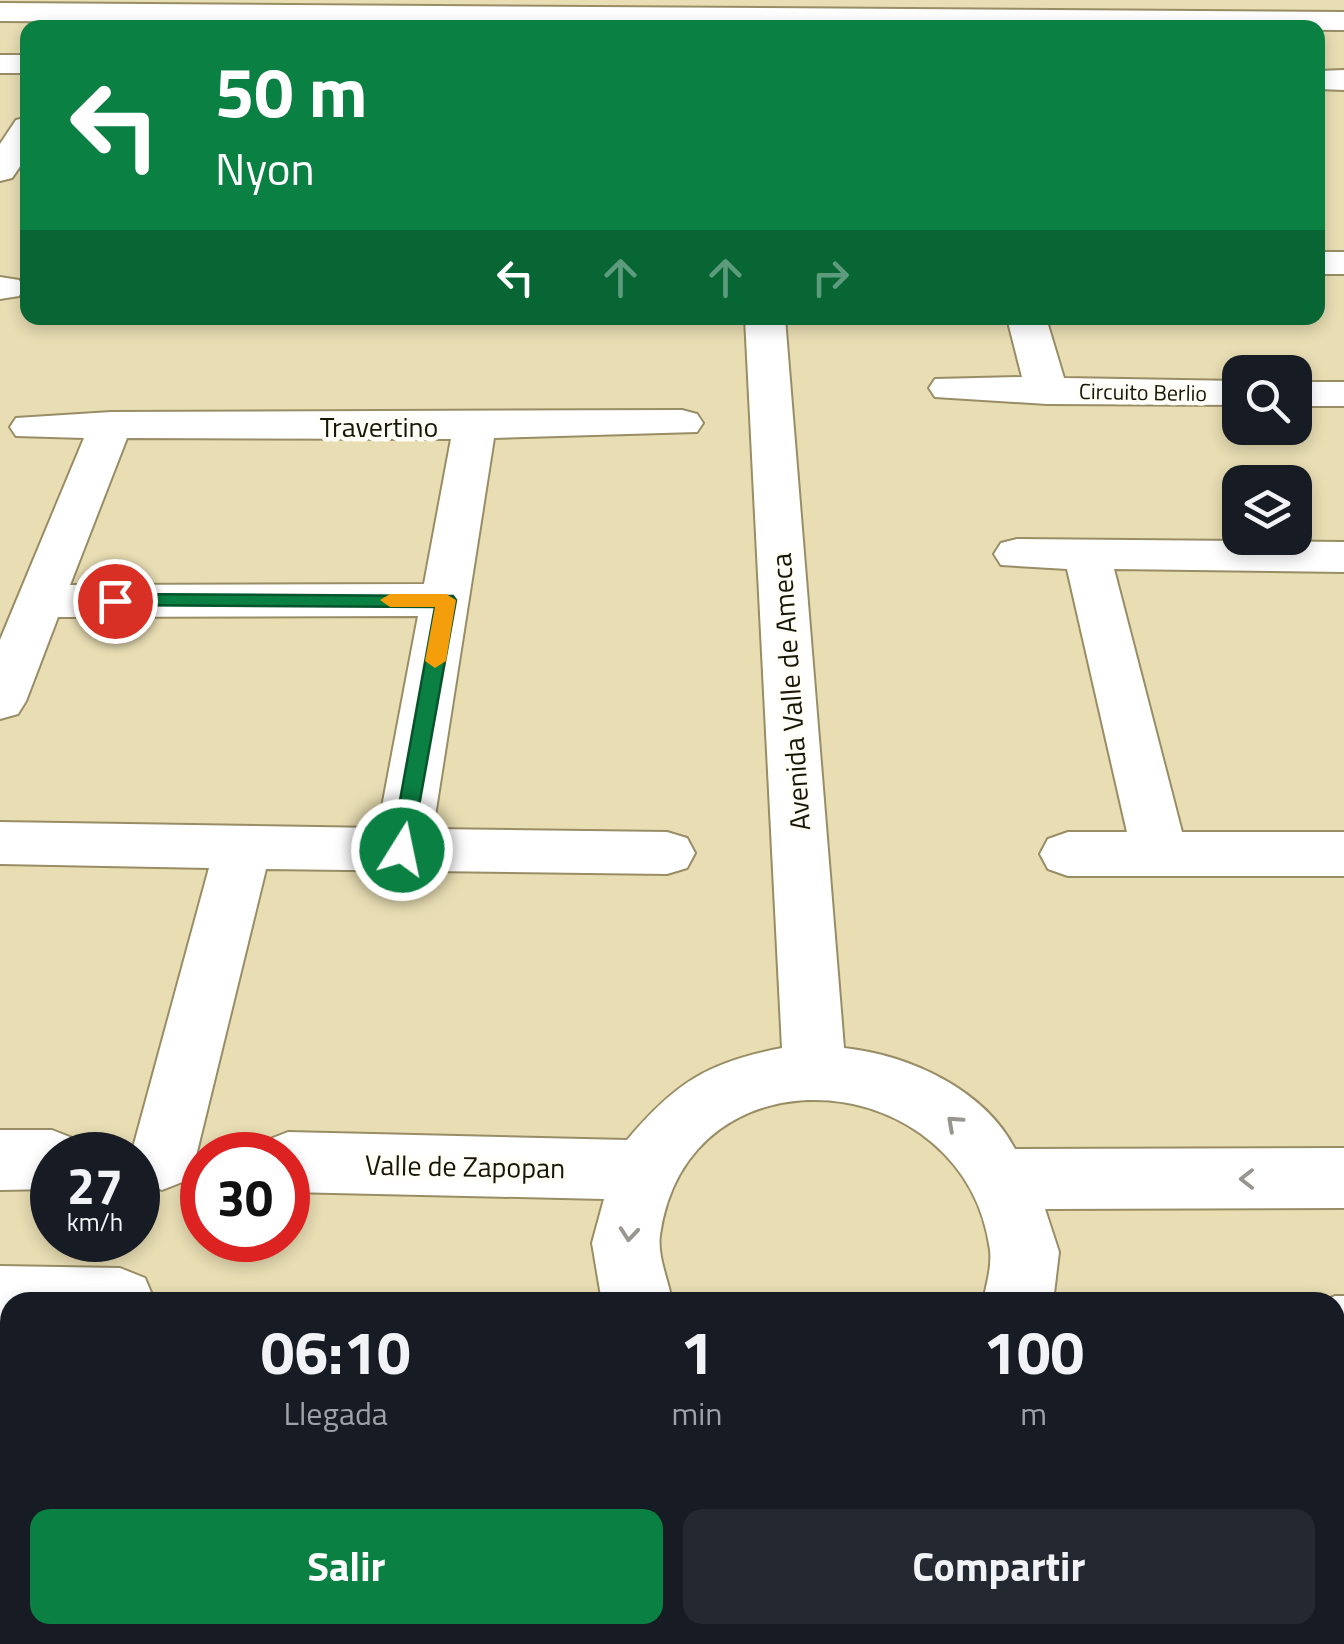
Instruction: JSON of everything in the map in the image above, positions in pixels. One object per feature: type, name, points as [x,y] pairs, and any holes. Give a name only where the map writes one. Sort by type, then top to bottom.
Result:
[{"type":"street","points":[[0,12],[316,7],[744,12],[938,7],[1328,12]]},
{"type":"street","points":[[0,171],[20,140]]},
{"type":"street","name":"Avenida Valle de Ameca","points":[[766,325],[814,1067]]},
{"type":"street","name":"Circuito Berlio","points":[[1029,325],[1046,392]]},
{"type":"street","name":"Circuito Berlio","points":[[950,388],[1222,394]]},
{"type":"street","points":[[1312,394],[1344,394]]},
{"type":"street","points":[[475,426],[682,423]]},
{"type":"street","points":[[0,701],[110,425]]},
{"type":"street","name":"Travertino","points":[[31,427],[475,426],[402,850]]},
{"type":"street","points":[[1017,554],[1344,557]]},
{"type":"street","points":[[1086,554],[1160,853]]},
{"type":"street","points":[[42,601],[446,600]]},
{"type":"street","points":[[0,843],[667,853]]},
{"type":"street","points":[[167,1160],[243,847]]},
{"type":"street","points":[[1068,854],[1344,854]]},
{"type":"street","points":[[636,1292],[625,1238],[642,1170],[684,1114],[744,1078],[814,1067],[888,1081],[955,1119],[1003,1179],[1025,1256],[1020,1292]]},
{"type":"street","points":[[0,1160],[30,1160]]},
{"type":"street","name":"Valle de Zapopan","points":[[310,1162],[642,1170]]},
{"type":"street","points":[[1003,1179],[1344,1178]]},
{"type":"slow traffic","points":[[390,600],[446,600],[435,661]]},
{"type":"route","points":[[115,601],[446,600],[402,850]]}]
